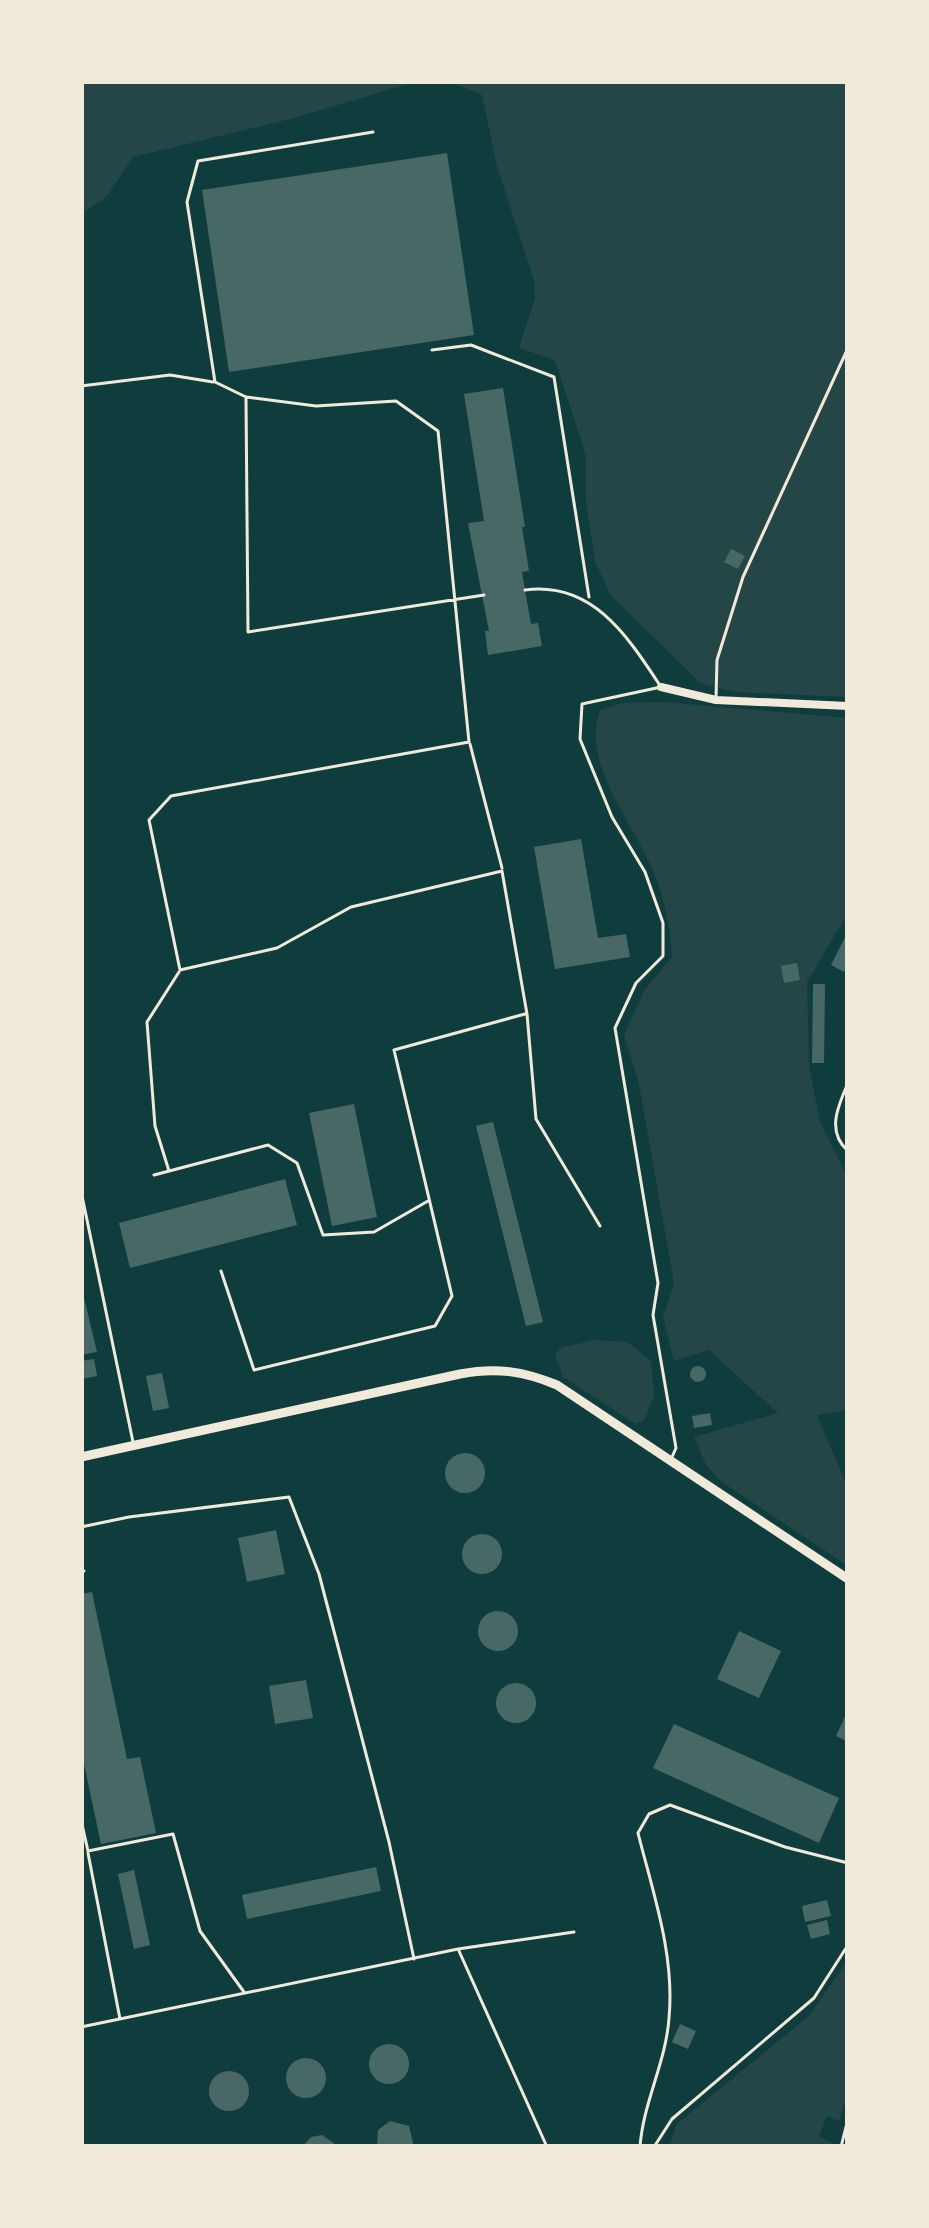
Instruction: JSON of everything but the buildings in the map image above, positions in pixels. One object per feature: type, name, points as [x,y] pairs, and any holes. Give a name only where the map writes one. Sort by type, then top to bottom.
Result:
[{"type":"street","points":[[661,687],[716,700],[848,706]]},
{"type":"street","points":[[81,1457],[460,1374],[502,1369],[556,1385],[848,1580]]},
{"type":"lane","points":[[215,382],[187,202],[198,161],[373,132]]},
{"type":"lane","points":[[432,350],[471,346],[554,377],[589,599]]},
{"type":"lane","points":[[716,700],[718,660],[743,577],[848,348]]},
{"type":"lane","points":[[81,386],[170,375],[215,382],[246,397],[316,406],[396,401],[438,431],[469,742],[502,871],[526,1014],[536,1120],[600,1226]]},
{"type":"lane","points":[[246,397],[248,632],[484,596]]},
{"type":"lane","points":[[525,590],[541,588],[589,599],[629,639],[661,687],[582,704],[580,740],[612,818],[645,872],[662,923],[662,956],[636,983],[615,1028],[658,1283],[652,1315],[676,1448],[671,1459]]},
{"type":"lane","points":[[169,1171],[155,1126],[147,1022],[180,970],[148,820],[171,796],[469,742]]},
{"type":"lane","points":[[180,970],[277,948],[351,908],[502,871]]},
{"type":"lane","points":[[221,1271],[254,1370],[434,1326],[452,1296],[394,1050],[526,1014]]},
{"type":"lane","points":[[848,1083],[836,1112],[836,1130],[848,1151]]},
{"type":"lane","points":[[154,1175],[268,1145],[297,1163],[323,1235],[374,1232],[429,1201]]},
{"type":"lane","points":[[81,1191],[134,1445]]},
{"type":"lane","points":[[81,1527],[290,1497],[325,1597],[389,1842],[414,1959]]},
{"type":"lane","points":[[640,2147],[641,2126],[669,2020],[667,1946],[638,1833],[649,1814],[670,1805],[784,1847],[848,1863]]},
{"type":"lane","points":[[81,1820],[121,2019]]},
{"type":"lane","points":[[88,1851],[172,1834],[200,1931],[245,1993]]},
{"type":"lane","points":[[81,2027],[458,1949],[574,1932]]},
{"type":"lane","points":[[654,2147],[672,2119],[814,1998],[848,1945]]},
{"type":"lane","points":[[458,1949],[547,2147]]},
{"type":"lane","points":[[841,2147],[848,2119]]},
{"type":"shaded area","points":[[81,81],[419,81],[133,157],[106,197],[81,214]]},
{"type":"shaded area","points":[[448,81],[848,81],[848,697],[735,692],[700,683],[610,594],[595,561],[586,502],[586,456],[555,360],[519,348],[535,298],[534,281],[497,166],[482,95]]},
{"type":"shaded area","points":[[663,702],[848,718],[848,913],[807,982],[809,1065],[820,1122],[848,1178],[848,1410],[817,1415],[848,1489],[848,1566],[722,1482],[706,1465],[694,1437],[778,1413],[709,1350],[674,1361],[663,1317],[674,1283],[639,1084],[624,1035],[645,989],[672,957],[671,945],[659,888],[603,770],[596,729],[600,710],[622,703]]},
{"type":"shaded area","points":[[596,1340],[628,1342],[651,1361],[654,1396],[644,1421],[636,1424],[563,1377],[555,1354],[562,1347]]},
{"type":"shaded area","points":[[848,1960],[848,2091],[839,2121],[827,2116],[819,2136],[839,2147],[669,2147],[677,2124],[809,2016]]}]
